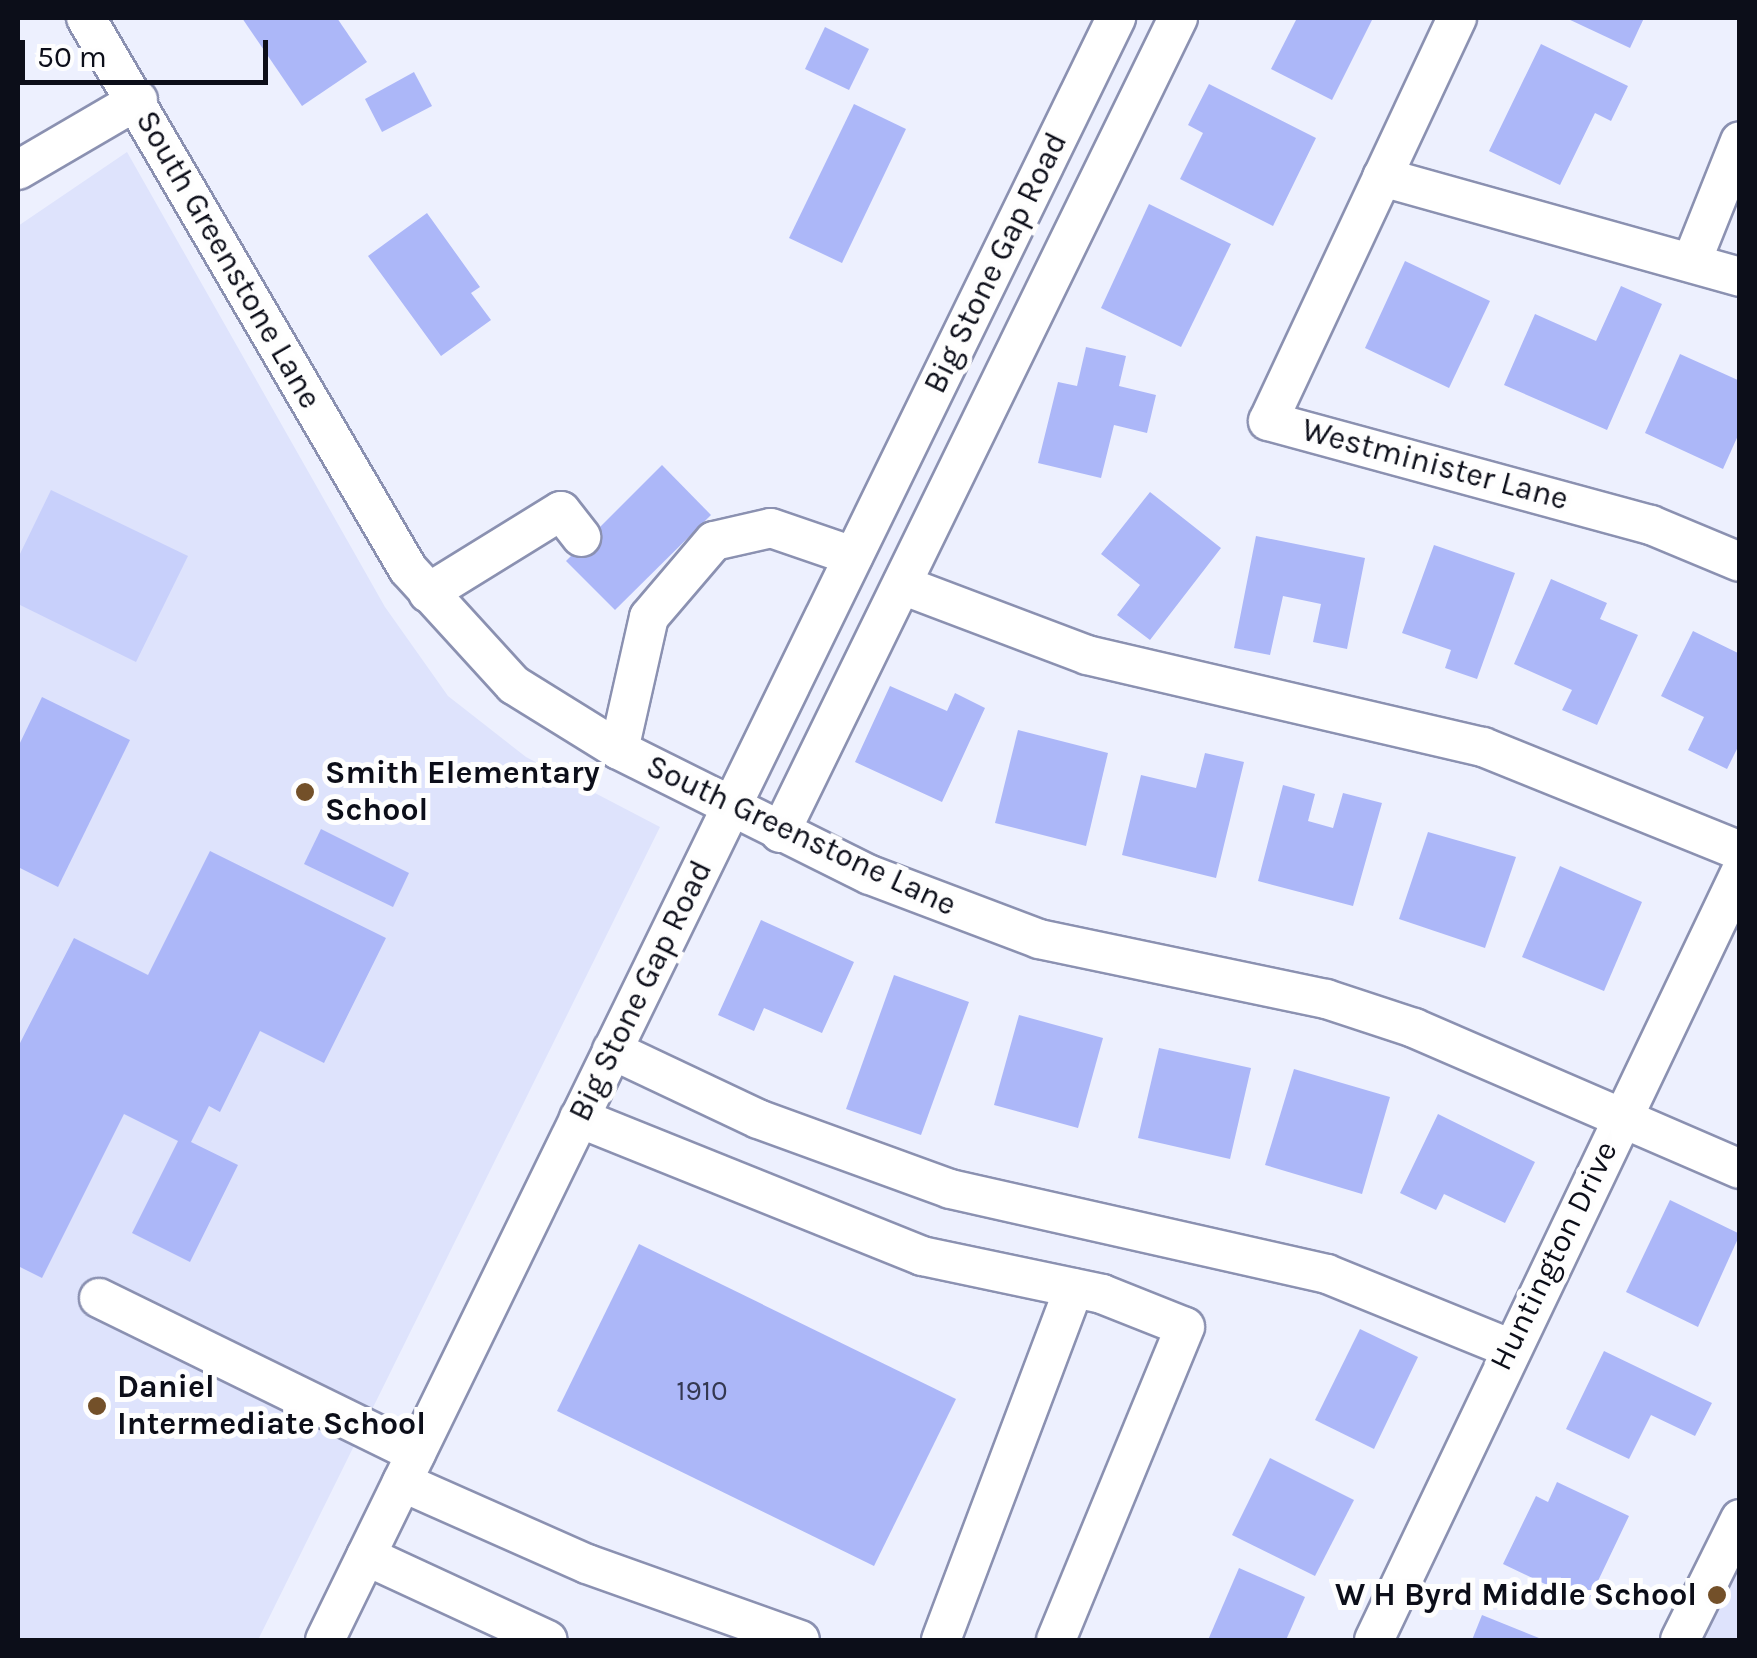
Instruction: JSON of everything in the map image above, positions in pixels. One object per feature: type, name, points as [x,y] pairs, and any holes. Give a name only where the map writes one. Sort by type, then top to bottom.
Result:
[{"type":"street","name":"South Greenstone Lane","points":[[86,18],[138,100],[360,493],[428,593],[514,685],[619,750],[730,809],[1040,939],[1326,999],[1623,1114],[1740,1169]]},
{"type":"street","name":"Big Stone Gap Road","points":[[325,1640],[1116,18]]},
{"type":"street","points":[[780,833],[1178,18]]},
{"type":"street","name":"Westminister Lane","points":[[1457,18],[1268,421],[1616,515],[1740,562]]},
{"type":"street","points":[[18,170],[138,100]]},
{"type":"street","points":[[1692,261],[1740,140]]},
{"type":"street","points":[[1382,177],[1740,277]]},
{"type":"street","points":[[428,593],[560,512],[581,538]]},
{"type":"street","points":[[619,750],[649,617],[714,541],[771,528],[853,556]]},
{"type":"street","points":[[902,585],[1087,655],[1484,747],[1740,851]]},
{"type":"street","name":"Huntington Drive","points":[[1374,1640],[1509,1348],[1740,873]]},
{"type":"street","points":[[612,1050],[774,1125],[950,1189],[1328,1274],[1509,1348]]},
{"type":"street","points":[[579,1118],[922,1256],[1074,1288],[1185,1327],[1056,1640]]},
{"type":"street","points":[[941,1640],[1074,1288]]},
{"type":"street","points":[[99,1298],[586,1564],[800,1640]]},
{"type":"street","points":[[1680,1640],[1740,1519]]},
{"type":"street","points":[[366,1556],[548,1640]]},
{"type":"shaded area","name":"Smith Elementary School","points":[[127,152],[385,607],[448,696],[526,757],[660,827],[258,1640],[18,1640],[18,226]]},
{"type":"shaded area","points":[[51,490],[188,556],[136,662],[18,604],[18,558]]},
{"type":"shaded area","name":"W H Byrd Middle School","points":[[1739,1496],[1739,1640],[1675,1640],[1713,1549]]},
{"type":"building","points":[[242,18],[337,18],[367,62],[302,106]]},
{"type":"building","points":[[1297,18],[1373,18],[1332,100],[1271,69]]},
{"type":"building","points":[[1566,18],[1644,18],[1630,48]]},
{"type":"building","points":[[825,27],[869,49],[849,90],[805,69]]},
{"type":"building","points":[[1541,44],[1628,86],[1611,121],[1595,113],[1560,185],[1489,151]]},
{"type":"building","points":[[414,72],[432,106],[382,132],[365,99]]},
{"type":"building","points":[[1209,84],[1316,138],[1273,226],[1180,179],[1203,133],[1188,125]]},
{"type":"building","points":[[854,104],[906,129],[842,263],[789,238]]},
{"type":"building","points":[[1149,204],[1231,244],[1181,347],[1101,308]]},
{"type":"building","points":[[427,213],[480,287],[471,293],[491,320],[441,356],[368,256]]},
{"type":"building","points":[[1405,261],[1490,301],[1449,388],[1365,348]]},
{"type":"building","points":[[1621,286],[1662,304],[1607,430],[1504,385],[1535,314],[1596,341]]},
{"type":"building","points":[[1086,347],[1126,356],[1119,386],[1156,395],[1147,433],[1114,425],[1101,478],[1038,463],[1058,382],[1077,386]]},
{"type":"building","points":[[1680,354],[1740,381],[1740,431],[1723,469],[1645,433]]},
{"type":"building","points":[[662,465],[711,515],[615,610],[566,561]]},
{"type":"building","points":[[1150,492],[1221,548],[1150,640],[1117,615],[1140,585],[1101,554]]},
{"type":"building","points":[[1256,536],[1365,558],[1347,649],[1313,642],[1321,604],[1283,596],[1270,655],[1234,648]]},
{"type":"building","points":[[1434,545],[1515,573],[1477,679],[1445,668],[1451,650],[1402,633]]},
{"type":"building","points":[[1551,579],[1607,603],[1600,619],[1638,635],[1597,725],[1562,710],[1572,690],[1514,664]]},
{"type":"building","points":[[1693,631],[1740,654],[1740,743],[1727,769],[1688,750],[1704,717],[1661,696]]},
{"type":"building","points":[[890,686],[947,711],[955,693],[985,708],[942,802],[855,762]]},
{"type":"building","points":[[42,697],[130,740],[58,887],[18,867],[18,747]]},
{"type":"building","points":[[1018,730],[1108,753],[1086,846],[995,823]]},
{"type":"building","points":[[1205,753],[1244,762],[1216,878],[1122,855],[1141,775],[1196,788]]},
{"type":"building","points":[[1283,785],[1315,794],[1308,821],[1333,828],[1343,793],[1382,803],[1353,906],[1258,881]]},
{"type":"building","points":[[321,829],[409,873],[393,907],[304,864]]},
{"type":"building","points":[[1428,832],[1516,857],[1485,948],[1399,919]]},
{"type":"building","points":[[210,851],[386,938],[324,1063],[260,1031],[220,1112],[209,1106],[191,1142],[238,1165],[190,1262],[132,1233],[178,1141],[124,1114],[42,1278],[18,1266],[18,1047],[74,938],[148,975]]},
{"type":"building","points":[[1560,866],[1642,902],[1604,991],[1522,957]]},
{"type":"building","points":[[761,920],[854,962],[822,1033],[764,1008],[754,1031],[718,1015]]},
{"type":"building","points":[[894,975],[969,1002],[921,1135],[846,1109]]},
{"type":"building","points":[[1019,1015],[1103,1038],[1078,1128],[994,1105]]},
{"type":"building","points":[[1159,1048],[1251,1068],[1230,1159],[1138,1138]]},
{"type":"building","points":[[1294,1069],[1390,1097],[1362,1194],[1265,1165]]},
{"type":"building","points":[[1438,1114],[1535,1162],[1505,1223],[1444,1194],[1436,1210],[1400,1193]]},
{"type":"building","points":[[1670,1200],[1740,1234],[1698,1327],[1626,1292]]},
{"type":"building","points":[[639,1244],[956,1399],[874,1566],[557,1411]]},
{"type":"building","points":[[1360,1329],[1418,1357],[1374,1449],[1315,1420]]},
{"type":"building","points":[[1604,1351],[1712,1403],[1695,1436],[1651,1415],[1629,1459],[1566,1429]]},
{"type":"building","points":[[1270,1458],[1354,1500],[1315,1576],[1232,1535]]},
{"type":"building","points":[[1557,1482],[1629,1516],[1587,1604],[1503,1564],[1536,1496],[1548,1502]]},
{"type":"building","points":[[1239,1568],[1305,1597],[1286,1640],[1208,1640]]},
{"type":"building","points":[[1482,1615],[1544,1640],[1472,1640]]},
{"type":"place","name":"Smith Elementary School","points":[[305,792]]},
{"type":"place","name":"Daniel Intermediate School","points":[[97,1406]]},
{"type":"place","name":"W H Byrd Middle School","points":[[1717,1595]]}]
